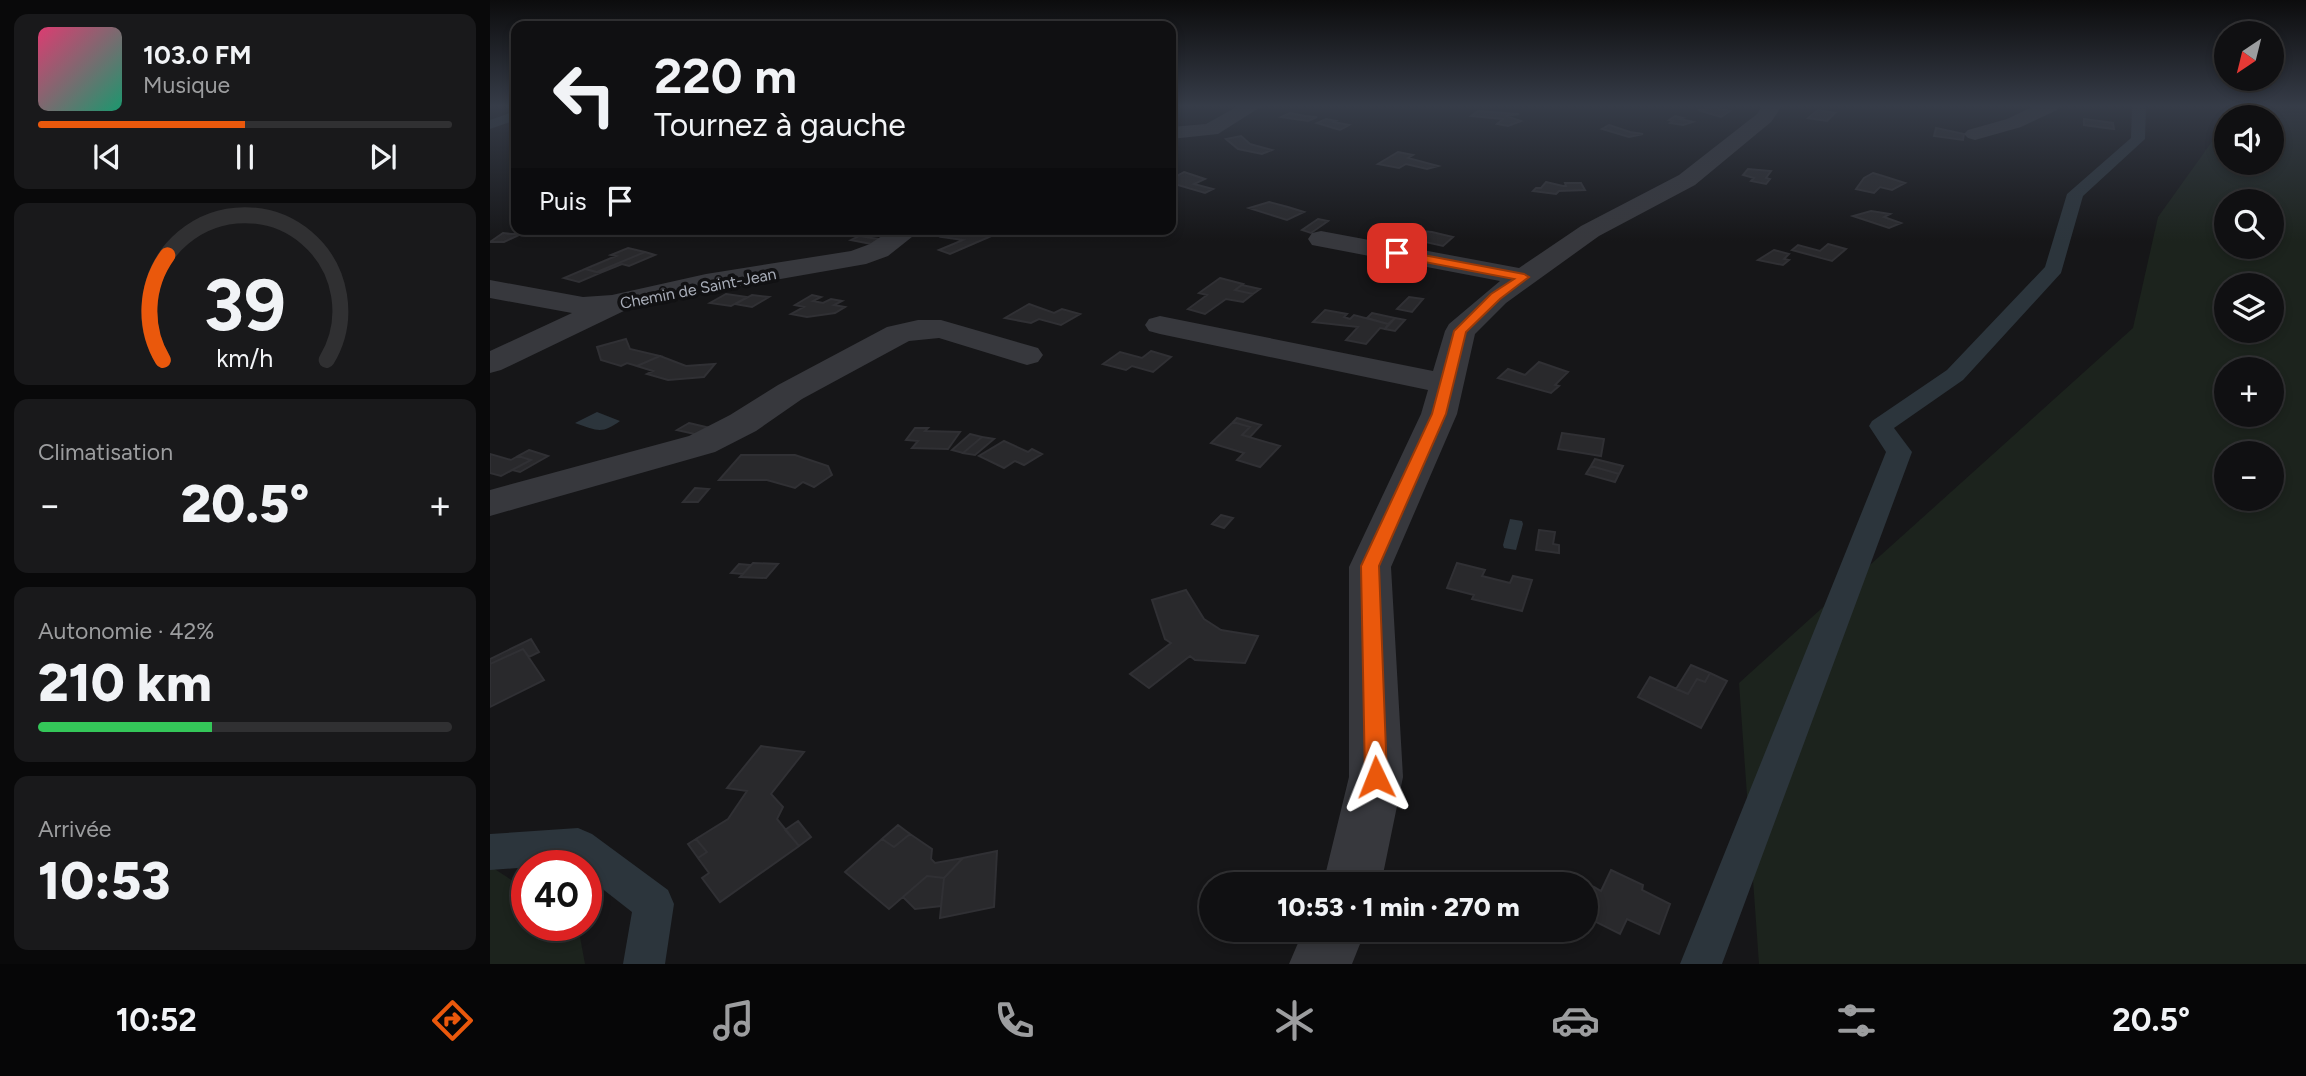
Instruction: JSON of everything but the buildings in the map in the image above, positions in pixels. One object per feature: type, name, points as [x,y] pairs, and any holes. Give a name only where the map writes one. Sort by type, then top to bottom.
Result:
[{"type":"street","points":[[1355,872],[1376,777],[1370,566],[1439,414],[1460,331],[1496,297],[1590,231],[1687,180],[1723,151]]},
{"type":"street","name":"Chemin de Saint-Jean","points":[[490,363],[619,302],[706,283],[856,258],[879,250],[900,235]]},
{"type":"street","points":[[1321,239],[1524,277]]},
{"type":"street","points":[[490,289],[583,306],[619,302]]},
{"type":"street","points":[[1160,325],[1447,383]]},
{"type":"street","points":[[490,503],[702,444],[743,423],[790,392],[898,334],[918,329],[941,329],[1027,355]]},
{"type":"street","points":[[1320,964],[1330,942]]},
{"type":"shaded area","points":[[2205,151],[2214,151],[2214,175],[2284,175],[2284,151],[2306,151],[2306,964],[1759,964],[1739,683],[2133,328],[2158,217]]},
{"type":"shaded area","points":[[597,412],[620,421],[609,428],[599,430],[575,423]]},
{"type":"shaded area","points":[[1510,519],[1522,521],[1523,524],[1516,550],[1504,548],[1503,545]]},
{"type":"shaded area","points":[[490,866],[511,880],[511,941],[581,941],[585,964],[490,964]]},
{"type":"waterway","points":[[1701,964],[1899,452],[1881,426],[1955,375],[2054,269],[2075,194],[2124,151]]},
{"type":"waterway","points":[[490,852],[578,846],[654,904],[644,964]]},
{"type":"route","points":[[1376,777],[1370,566],[1439,414],[1460,331],[1496,297],[1524,277],[1397,253]]}]
